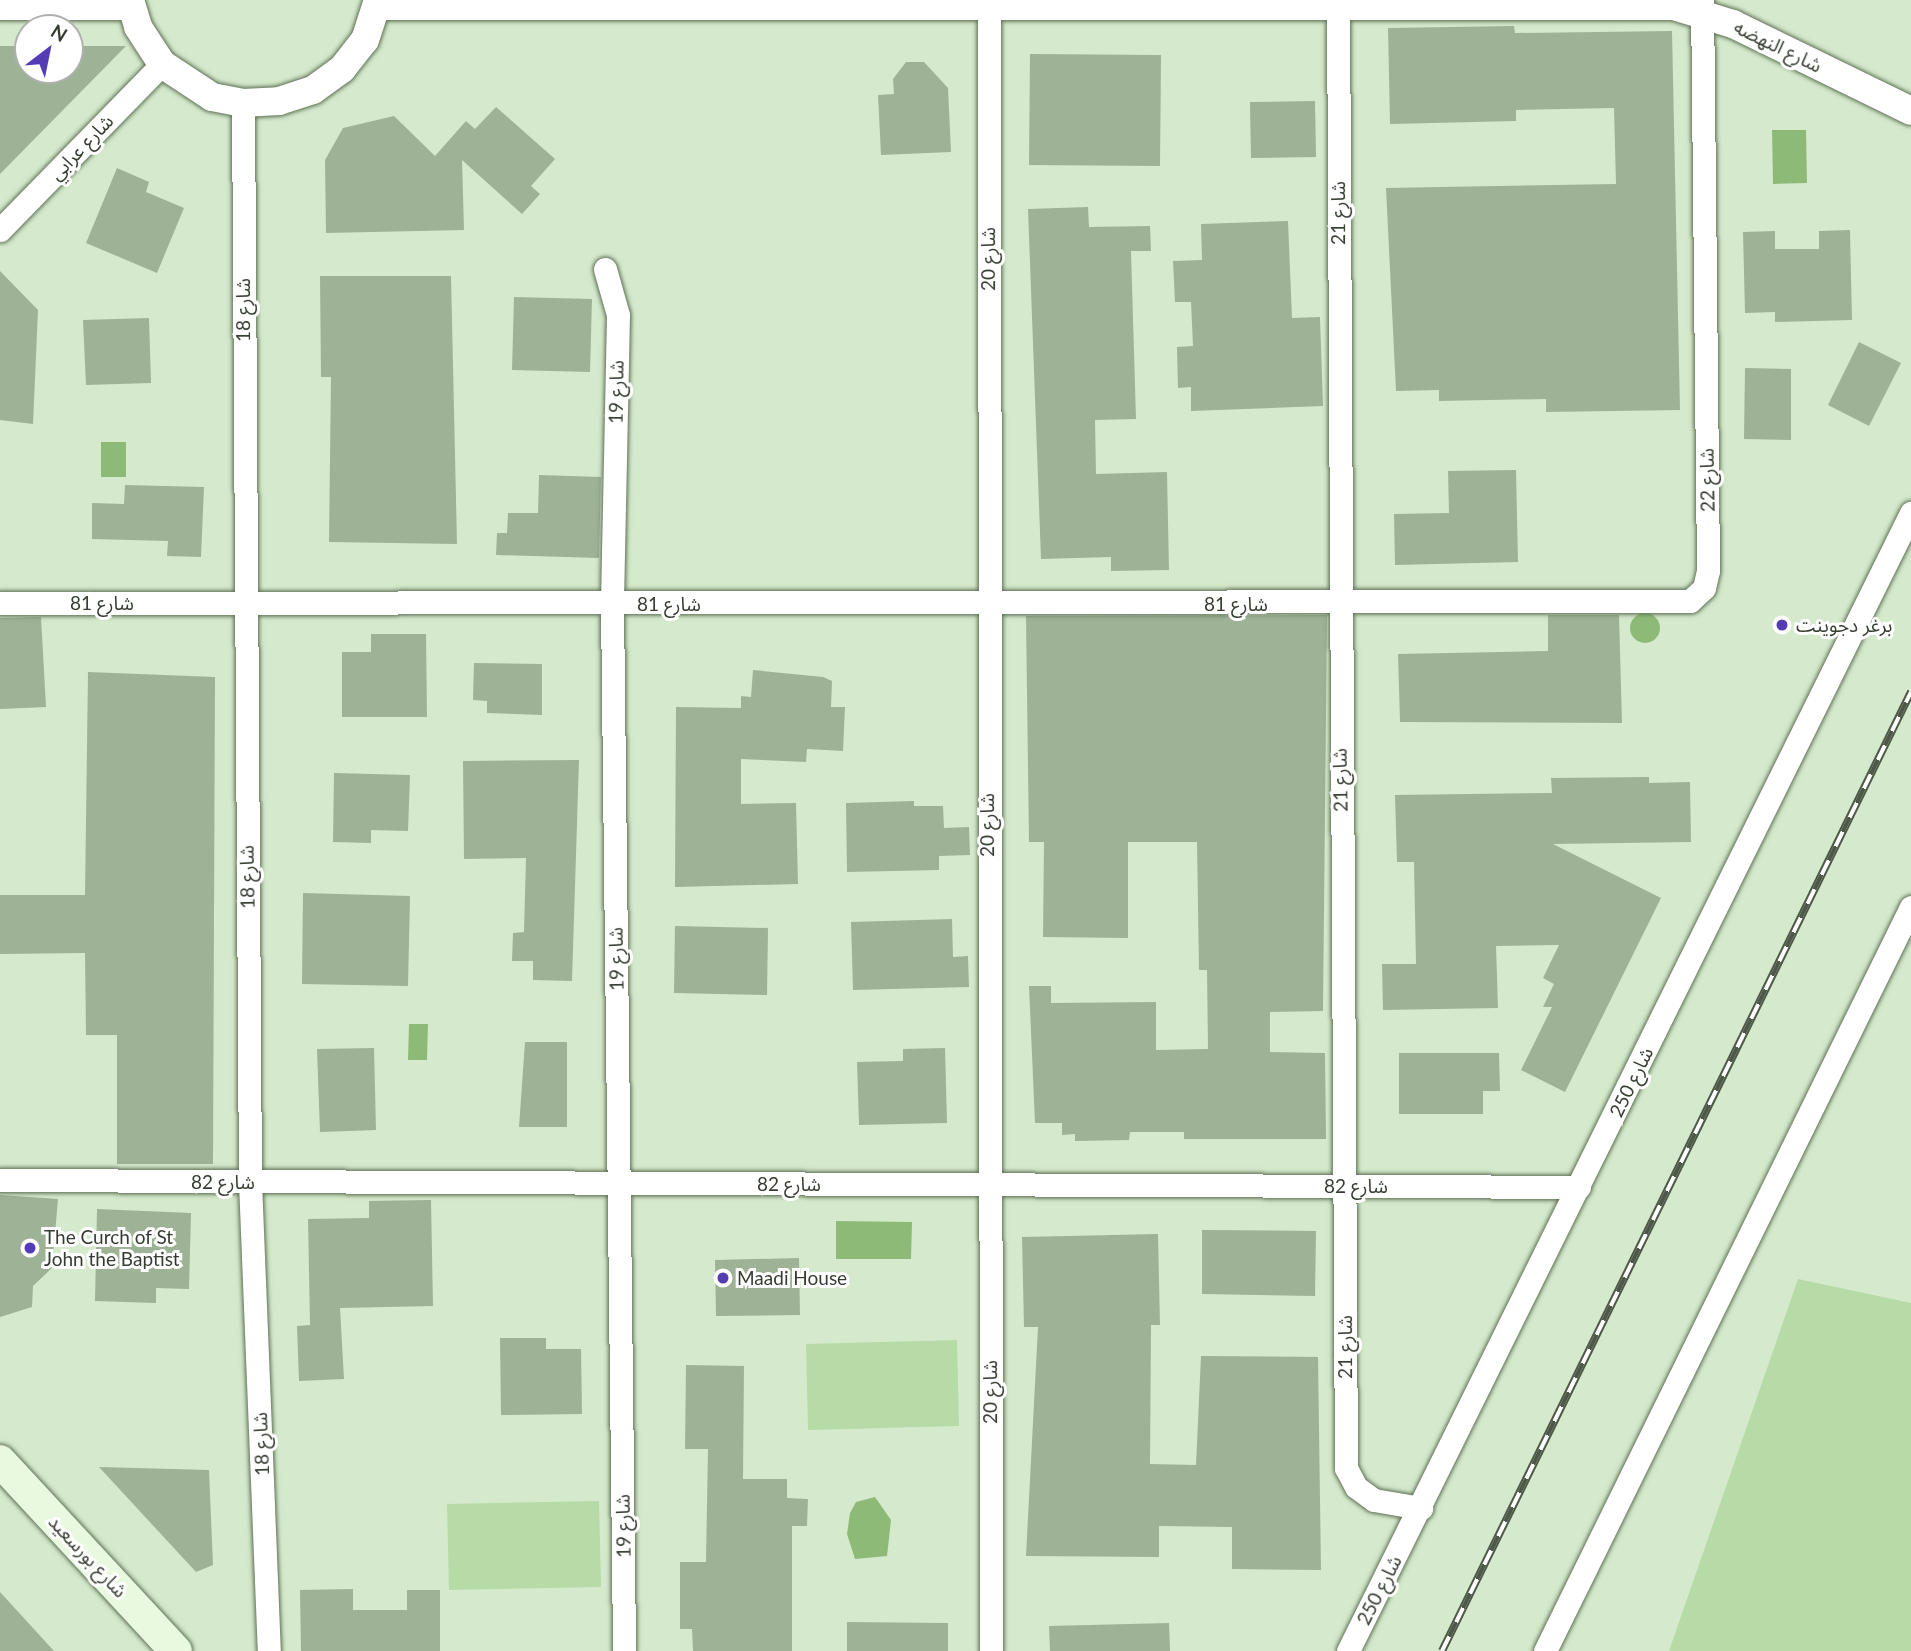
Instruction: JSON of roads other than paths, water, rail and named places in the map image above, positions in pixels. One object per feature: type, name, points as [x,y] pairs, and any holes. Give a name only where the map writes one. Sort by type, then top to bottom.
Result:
[{"type":"main road","name":"شارع بورسعيد","points":[[0,1461],[176,1651]]},
{"type":"street","name":"شارع 20","points":[[989,2],[986,604],[991,1651]]},
{"type":"street","name":"شارع النهضه","points":[[378,3],[1338,2],[1702,6],[1911,111]]},
{"type":"street","name":"شارع 21","points":[[1338,2],[1338,604],[1346,1468],[1356,1487],[1374,1500],[1421,1508]]},
{"type":"street","points":[[0,6],[130,3],[162,64],[212,97],[243,103],[279,102],[313,90],[342,69],[365,40],[378,3]]},
{"type":"street","name":"شارع 22","points":[[1338,604],[1681,604],[1704,588],[1702,6]]},
{"type":"street","name":"شارع عرابي","points":[[0,230],[162,64]]},
{"type":"street","name":"شارع 18","points":[[243,103],[243,604],[250,1182],[269,1651]]},
{"type":"street","name":"شارع 19","points":[[605,270],[618,299],[611,604],[624,1651]]},
{"type":"street","name":"شارع 250","points":[[1348,1651],[1911,513]]},
{"type":"street","name":"شارع 81","points":[[0,603],[1338,604]]},
{"type":"street","points":[[1545,1651],[1911,907]]},
{"type":"street","name":"شارع 82","points":[[0,1180],[1579,1187]]},
{"type":"railway","points":[[1442,1651],[1911,692]]},
{"type":"place","name":"برغر دجوينت","points":[[1782,625]]},
{"type":"place","name":"The Curch of St John the Baptist","points":[[30,1248]]},
{"type":"place","name":"Maadi House","points":[[723,1278]]}]
